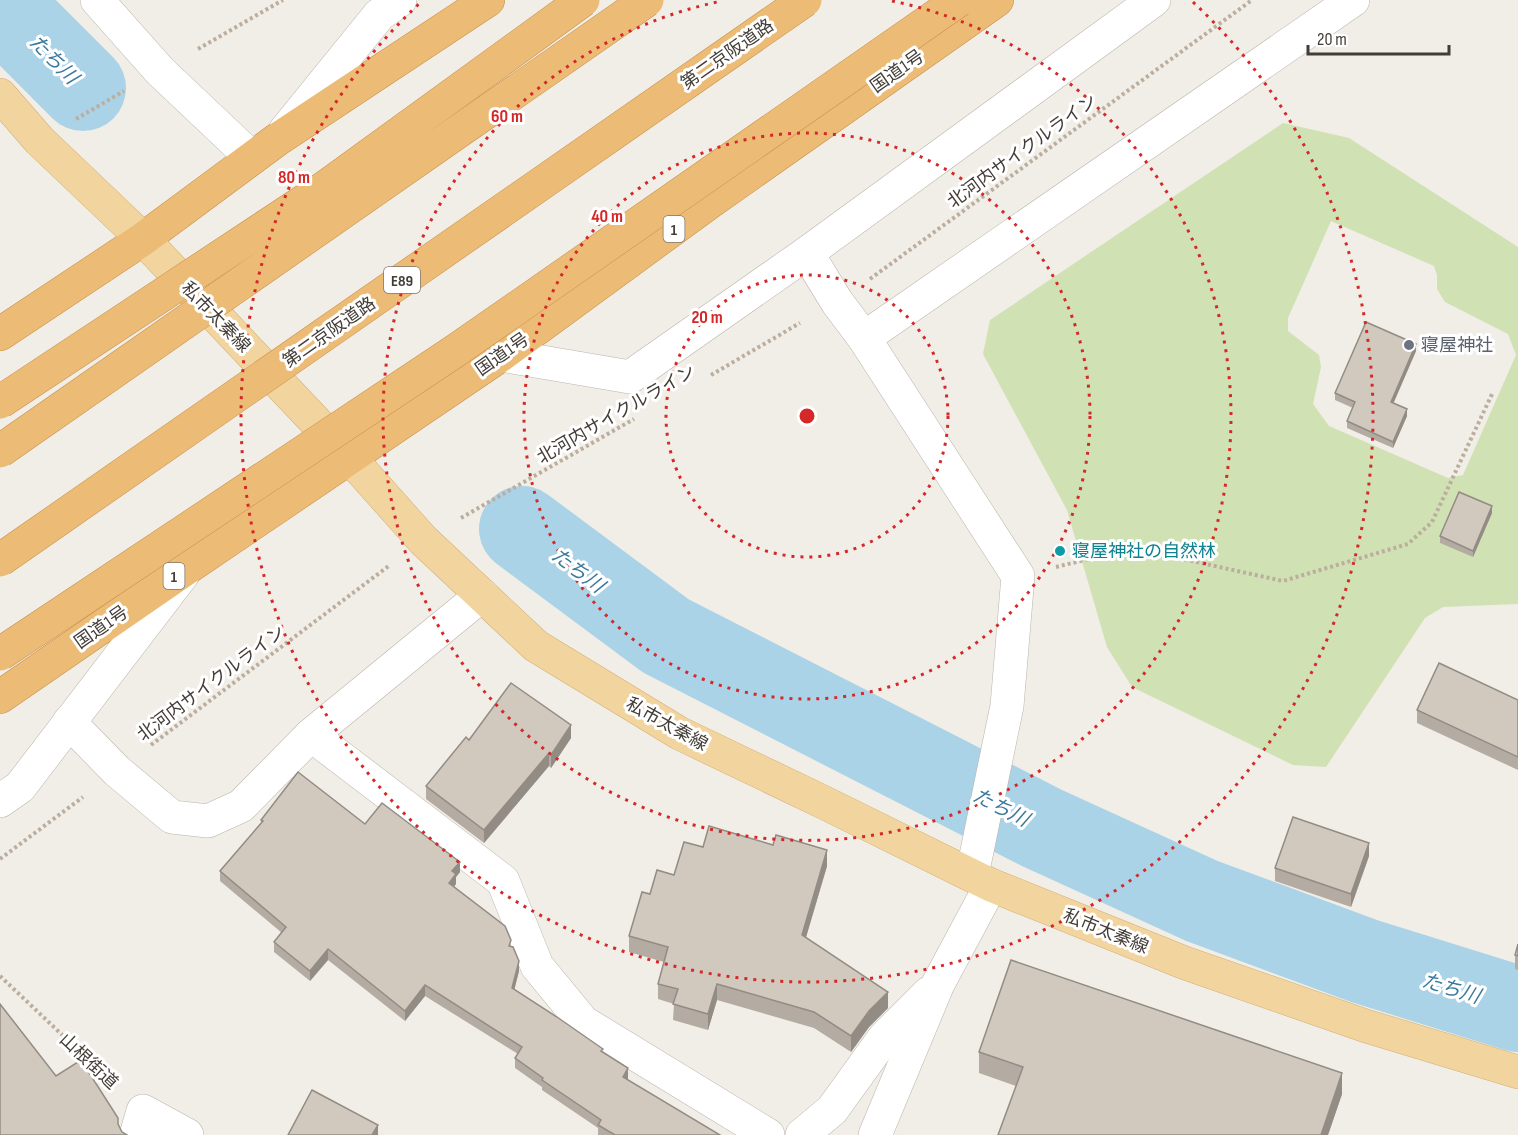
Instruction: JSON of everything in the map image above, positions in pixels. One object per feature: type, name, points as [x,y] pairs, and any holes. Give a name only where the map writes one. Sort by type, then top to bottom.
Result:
[{"type":"highway","points":[[0,334],[142,239],[278,139],[488,0]]},
{"type":"highway","points":[[0,402],[324,188],[583,0]]},
{"type":"highway","points":[[0,451],[647,0]]},
{"type":"highway","name":"第二京阪道路","points":[[0,560],[805,0]]},
{"type":"highway","points":[[0,654],[455,351],[959,0]]},
{"type":"highway","name":"国道1号","points":[[0,697],[501,355],[710,202],[997,0]]},
{"type":"main road","name":"私市太秦線","points":[[0,95],[39,140],[142,239],[350,458],[423,540],[536,646],[679,733],[981,880],[1197,967],[1366,1026],[1518,1072]]},
{"type":"street","points":[[97,0],[160,70],[252,158]]},
{"type":"street","points":[[278,139],[379,15],[400,0]]},
{"type":"street","points":[[501,355],[630,377],[807,253],[1154,0]]},
{"type":"street","points":[[864,338],[1353,0]]},
{"type":"street","points":[[807,253],[1018,576],[1007,706],[981,880],[875,1135]]},
{"type":"street","points":[[0,801],[20,787],[190,566]]},
{"type":"street","points":[[69,722],[117,771],[172,817],[208,821],[241,807],[311,735],[482,595]]},
{"type":"street","points":[[311,735],[503,881],[537,966],[583,1022],[768,1135]]},
{"type":"street","points":[[802,1135],[832,1110],[884,1038],[939,984]]},
{"type":"street","points":[[139,1123],[187,1135]]},
{"type":"path","name":"北河内サイクルライン","points":[[703,379],[837,302],[1252,0]]},
{"type":"path","points":[[1018,576],[1133,548],[1283,580],[1408,544],[1432,522],[1494,392]]},
{"type":"path","name":"北河内サイクルライン","points":[[0,859],[423,540],[641,415]]},
{"type":"path","name":"山根街道","points":[[0,976],[139,1123]]},
{"type":"green space","points":[[1283,123],[1349,138],[1518,247],[1518,604],[1443,607],[1425,618],[1326,767],[1293,765],[1132,687],[1107,647],[1067,510],[983,354],[990,320]],"holes":[[[1331,221],[1434,266],[1437,275],[1437,289],[1445,302],[1508,334],[1516,355],[1463,475],[1448,478],[1329,426],[1313,404],[1321,367],[1319,355],[1288,331],[1288,318]]]},
{"type":"building","points":[[1366,322],[1416,344],[1391,402],[1407,409],[1393,442],[1347,421],[1355,402],[1335,393]]},
{"type":"building","points":[[1459,492],[1492,506],[1473,551],[1440,536]]},
{"type":"building","points":[[1439,663],[1518,700],[1518,757],[1417,710]]},
{"type":"building","points":[[511,683],[571,725],[551,755],[549,753],[484,830],[426,786],[466,737],[469,740]]},
{"type":"building","points":[[298,772],[365,824],[382,803],[460,862],[452,871],[456,874],[449,883],[505,926],[511,940],[509,946],[513,947],[519,961],[512,988],[628,1068],[623,1077],[720,1135],[615,1135],[598,1125],[601,1120],[542,1080],[543,1078],[515,1058],[522,1047],[425,985],[405,1011],[328,949],[310,971],[274,942],[286,927],[220,871],[263,821],[261,820]]},
{"type":"building","points":[[1293,817],[1369,843],[1351,894],[1275,868]]},
{"type":"building","points":[[709,826],[773,845],[776,835],[827,850],[802,935],[888,992],[869,1011],[851,1036],[814,1012],[717,984],[708,1014],[673,1004],[678,989],[658,984],[668,947],[629,936],[642,892],[650,894],[657,870],[674,875],[684,842],[703,847]]},
{"type":"building","points":[[1011,960],[1342,1073],[1321,1135],[998,1135],[1023,1067],[979,1052]]},
{"type":"building","points":[[0,1004],[56,1076],[81,1060],[118,1118],[122,1132],[127,1135],[0,1135]]},
{"type":"building","points":[[312,1090],[378,1125],[372,1135],[288,1135]]},
{"type":"waterway","name":"たち川","points":[[0,5],[83,88]]},
{"type":"waterway","name":"たち川","points":[[522,529],[666,636],[1042,828],[1202,901],[1364,961],[1518,1009]]},
{"type":"place","name":"寝屋神社","points":[[1409,345]]},
{"type":"place","name":"寝屋神社の自然林","points":[[1060,551]]}]
